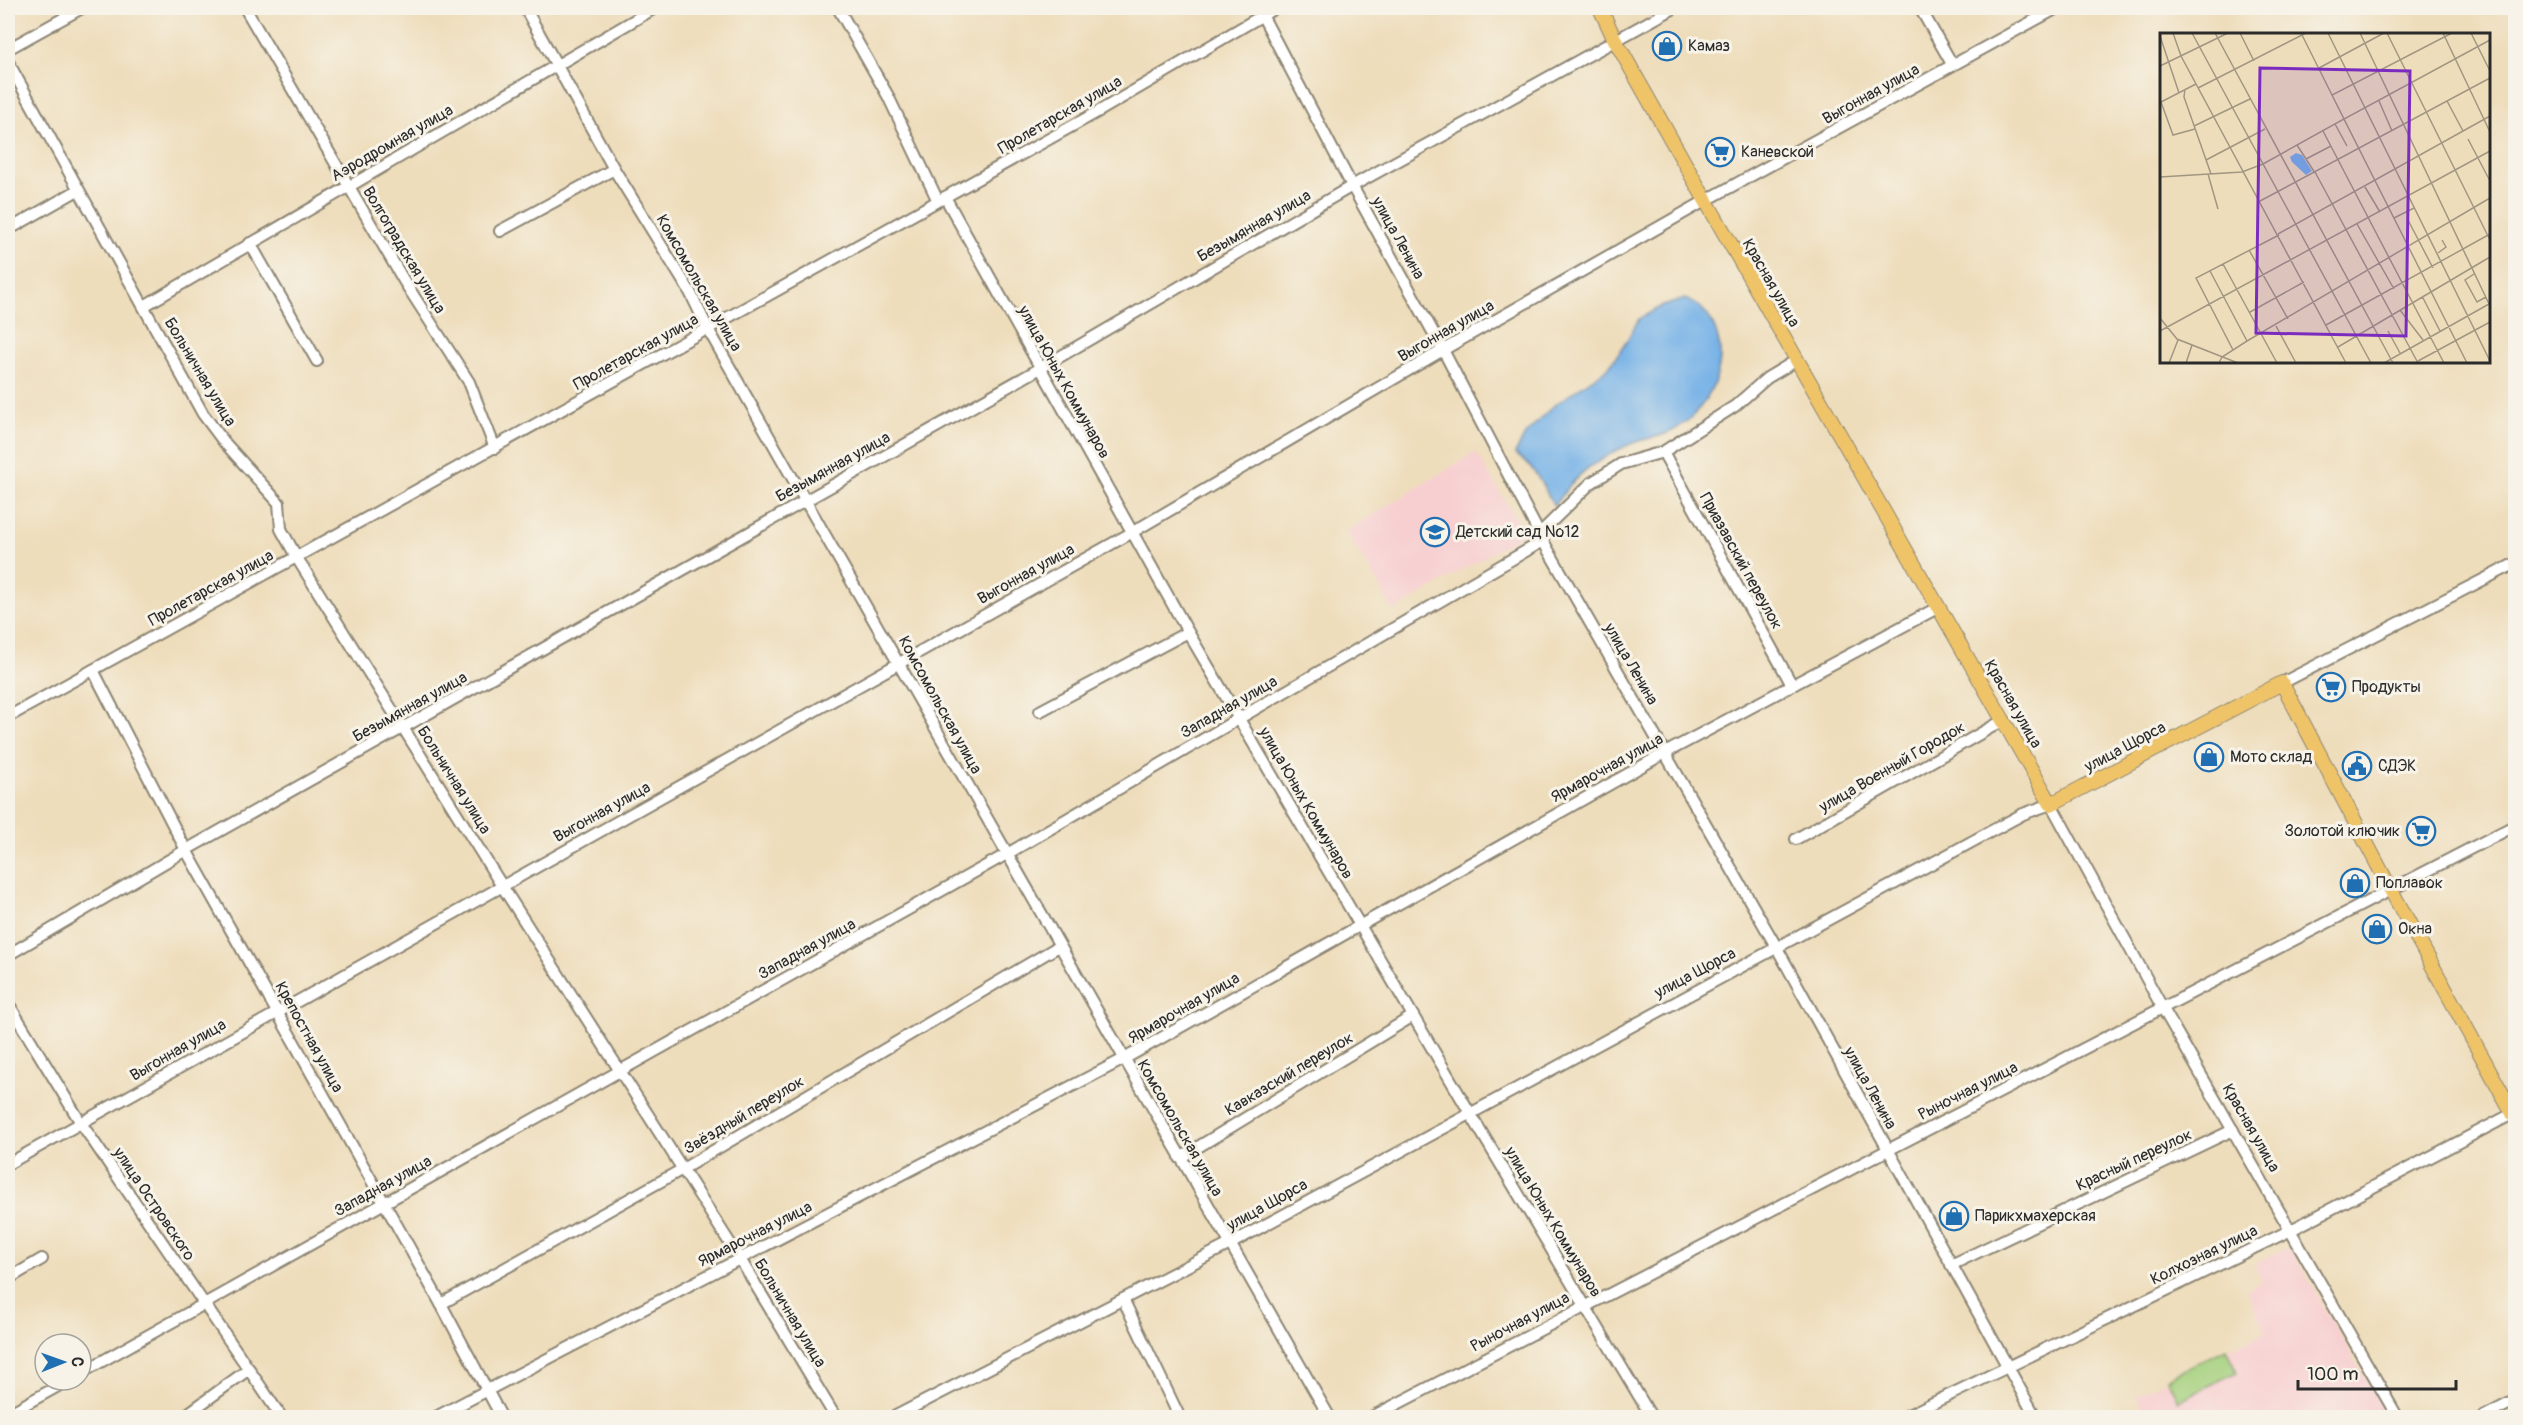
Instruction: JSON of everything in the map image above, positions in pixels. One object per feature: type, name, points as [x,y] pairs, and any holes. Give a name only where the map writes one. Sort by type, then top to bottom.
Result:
[{"type":"main road","name":"Красная улица","points":[[1600,8],[1615,40],[1705,201],[2051,804]]},
{"type":"main road","name":"улица Щорса","points":[[2051,804],[2282,683]]},
{"type":"main road","points":[[2282,683],[2391,890],[2514,1115]]},
{"type":"street","points":[[8,49],[82,8]]},
{"type":"street","name":"Волгоградская улица","points":[[245,8],[404,281],[469,382],[495,448]]},
{"type":"street","name":"Комсомольская улица","points":[[525,8],[614,170],[690,292],[708,329],[805,500],[1330,1418]]},
{"type":"street","name":"Аэродромная улица","points":[[144,306],[655,8]]},
{"type":"street","name":"улица Юных Коммунаров","points":[[838,8],[888,96],[942,199],[1188,632],[1652,1418]]},
{"type":"street","name":"Пролетарская улица","points":[[8,717],[942,199],[1101,110],[1275,8]]},
{"type":"street","name":"Безымянная улица","points":[[8,955],[186,850],[1039,369],[1352,186],[1674,8]]},
{"type":"street","points":[[1920,8],[1952,64]]},
{"type":"street","name":"Выгонная улица","points":[[8,1164],[1131,533],[1443,350],[1705,201],[2057,8]]},
{"type":"street","name":"улица Ленина","points":[[1262,15],[1352,186],[1443,350],[1541,538],[1777,948],[2036,1418]]},
{"type":"street","name":"Больничная улица","points":[[8,62],[203,414],[224,442],[279,503],[281,530],[297,558],[681,1170],[740,1259],[836,1418]]},
{"type":"street","points":[[500,231],[614,170]]},
{"type":"street","points":[[8,230],[78,190]]},
{"type":"street","points":[[250,243],[317,361]]},
{"type":"street","name":"Западная улица","points":[[93,1366],[1007,854],[1239,718],[1541,538],[1591,483],[1621,464],[1663,452],[1736,406],[1767,378],[1797,360]]},
{"type":"street","name":"Приазавский переулок","points":[[1663,452],[1792,685]]},
{"type":"street","name":"улица Щорса","points":[[2282,683],[2516,563]]},
{"type":"street","name":"Ярмарочная улица","points":[[434,1418],[1124,1059],[1665,753],[1939,607]]},
{"type":"street","points":[[1040,711],[1188,632]]},
{"type":"street","name":"Крепостная улица","points":[[93,670],[186,850],[278,1011],[502,1418]]},
{"type":"street","name":"улица Военный Городок","points":[[1796,839],[2004,720]]},
{"type":"street","name":"улица Щорса","points":[[892,1418],[1230,1244],[2023,814],[2051,804]]},
{"type":"street","name":"Красная улица","points":[[2051,804],[2162,1006],[2398,1418]]},
{"type":"street","name":"Рыночная улица","points":[[1370,1418],[2162,1006],[2516,825]]},
{"type":"street","name":"Звёздный переулок","points":[[441,1304],[681,1170],[1059,946]]},
{"type":"street","name":"улица Островского","points":[[8,1003],[81,1123],[282,1418]]},
{"type":"street","name":"Кавказский переулок","points":[[1180,1158],[1413,1016]]},
{"type":"street","name":"Колхозная улица","points":[[1902,1418],[2290,1230],[2514,1115]]},
{"type":"street","name":"Красный переулок","points":[[1951,1265],[2233,1130]]},
{"type":"street","points":[[8,1279],[42,1259]]},
{"type":"street","points":[[1123,1299],[1180,1418]]},
{"type":"street","points":[[182,1418],[249,1370]]},
{"type":"street","points":[[8,1414],[47,1392]]},
{"type":"street","points":[[2481,1418],[2516,1400]]},
{"type":"shaded area","name":"Детский сад №12","points":[[1476,452],[1524,533],[1394,611],[1346,531]]},
{"type":"shaded area","points":[[2284,1249],[2291,1250],[2388,1417],[2147,1417],[2136,1395],[2266,1332],[2246,1290],[2262,1281],[2254,1265]]},
{"type":"green space","points":[[2226,1349],[2237,1372],[2178,1401],[2167,1378]]},
{"type":"water","points":[[1685,299],[1697,305],[1707,314],[1718,339],[1720,352],[1716,379],[1703,404],[1694,415],[1672,431],[1627,446],[1592,465],[1574,481],[1554,506],[1533,470],[1515,454],[1525,435],[1553,406],[1608,368],[1639,319],[1660,307]]},
{"type":"place","name":"Камаз","points":[[1667,46]]},
{"type":"place","name":"Каневской","points":[[1720,152]]},
{"type":"place","name":"Детский сад №12","points":[[1435,532]]},
{"type":"place","name":"Продукты","points":[[2331,687]]},
{"type":"place","name":"Мото склад","points":[[2209,757]]},
{"type":"place","name":"СДЭК","points":[[2357,766]]},
{"type":"place","name":"Золотой ключик","points":[[2421,831]]},
{"type":"place","name":"Поплавок","points":[[2355,883]]},
{"type":"place","name":"Окна","points":[[2377,929]]},
{"type":"place","name":"Парикхмахерская","points":[[1954,1216]]}]
